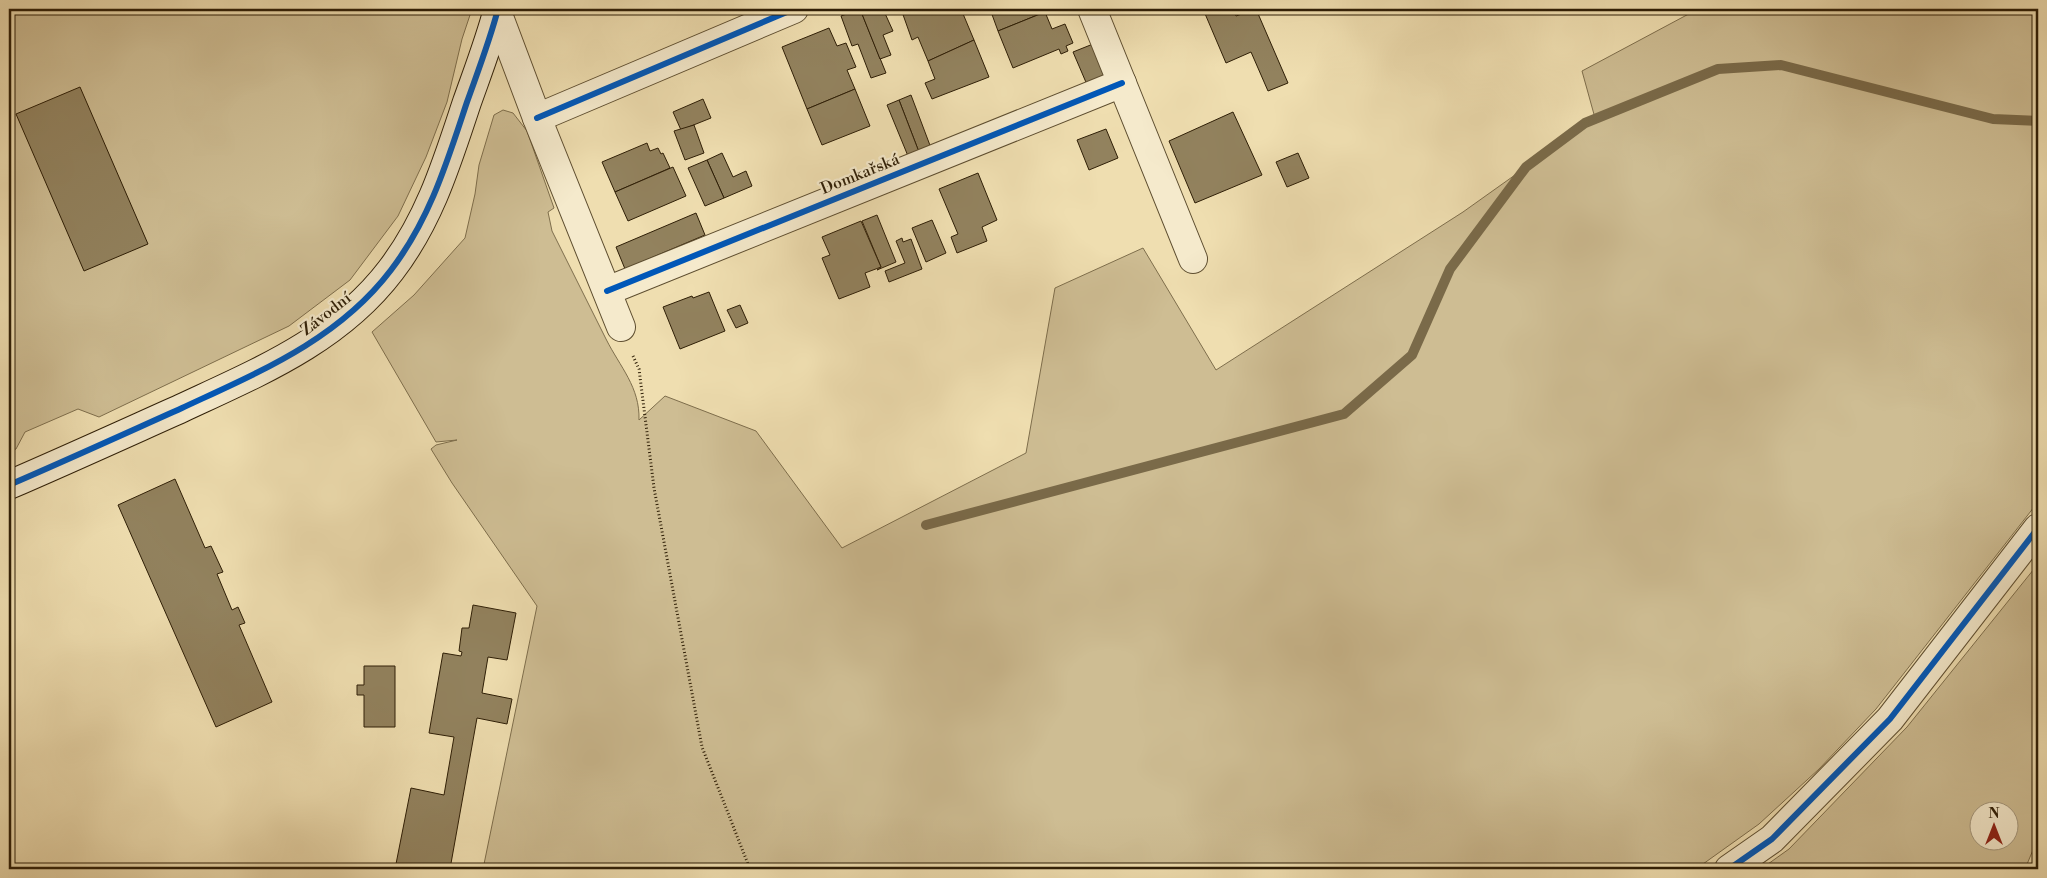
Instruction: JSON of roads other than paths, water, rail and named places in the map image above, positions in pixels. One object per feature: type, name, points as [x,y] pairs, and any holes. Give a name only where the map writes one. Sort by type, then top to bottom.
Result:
[{"type":"street","points":[[537,118],[794,9]]},
{"type":"street","points":[[1092,9],[1194,259]]},
{"type":"street","points":[[497,10],[537,118],[621,327]]},
{"type":"street","name":"Závodní","points":[[9,485],[268,368],[323,336],[362,304],[391,270],[424,221],[448,160],[497,10]]},
{"type":"street","name":"Domkařská","points":[[607,291],[1122,83]]},
{"type":"street","points":[[1728,869],[1772,839],[1890,719],[2038,528]]},
{"type":"waterway","points":[[926,525],[1344,414],[1412,355],[1450,269],[1526,167],[1585,123],[1718,69],[1781,65],[1993,119],[2038,121]]}]
